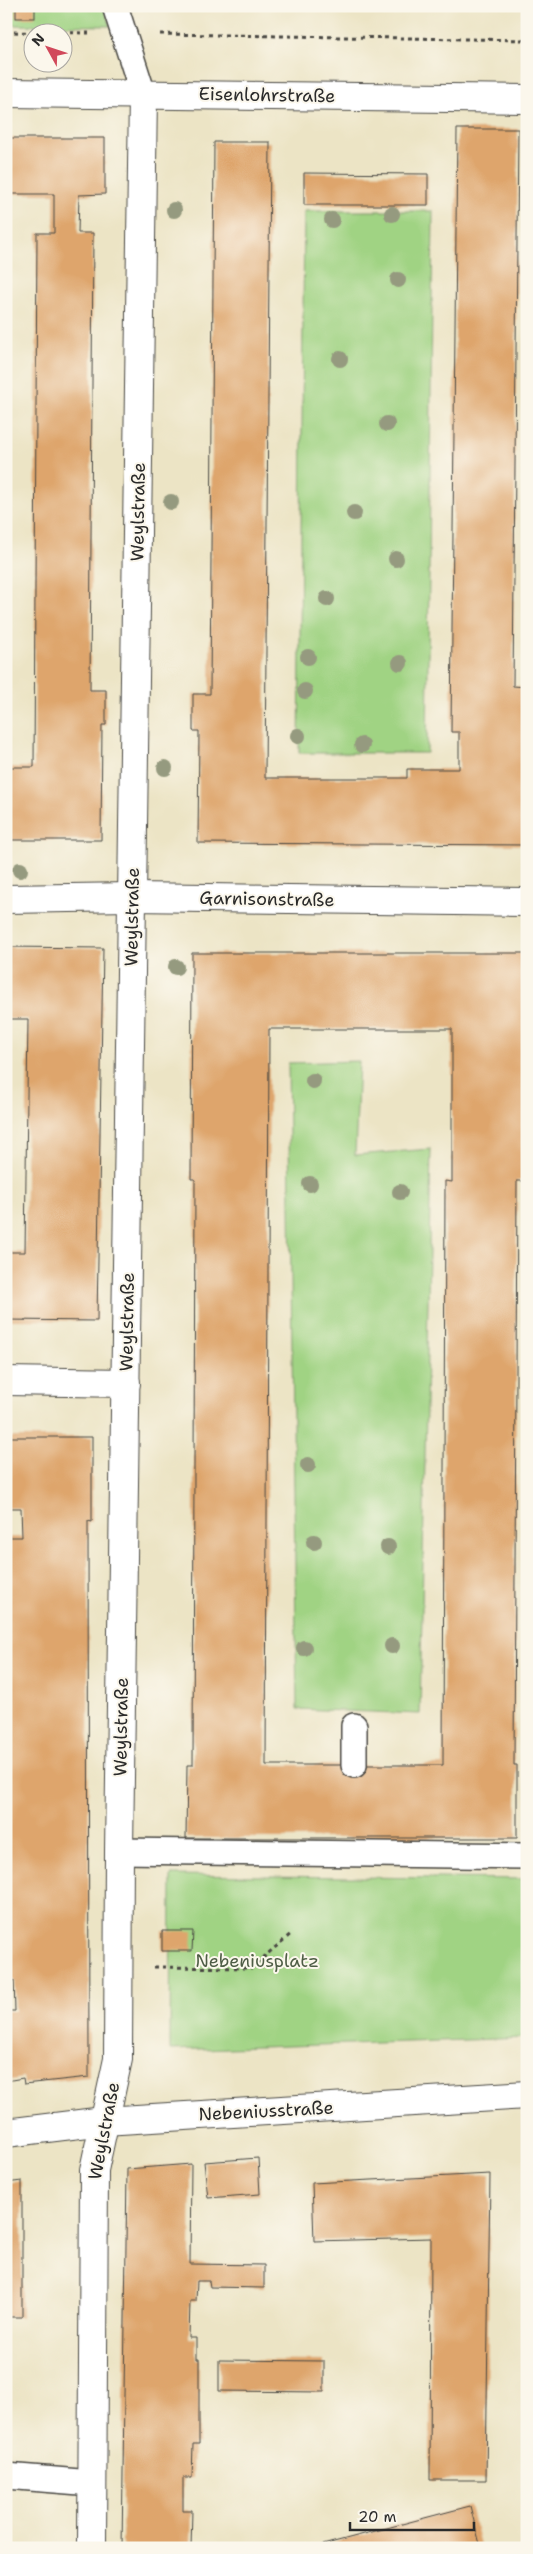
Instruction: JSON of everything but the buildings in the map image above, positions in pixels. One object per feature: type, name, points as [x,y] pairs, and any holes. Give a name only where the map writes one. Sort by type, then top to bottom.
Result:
[{"type":"street","name":"Eisenlohrstraße","points":[[6,93],[527,99]]},
{"type":"street","name":"Weylstraße","points":[[92,2548],[94,2170],[118,2060],[119,1851],[144,94]]},
{"type":"street","name":"Garnisonstraße","points":[[6,899],[132,897],[527,902]]},
{"type":"street","points":[[6,1381],[126,1383]]},
{"type":"street","name":"Nebeniusstraße","points":[[6,2133],[104,2121],[527,2095]]},
{"type":"lane","points":[[115,6],[144,94]]},
{"type":"lane","points":[[354,1726],[354,1765]]},
{"type":"lane","points":[[119,1851],[353,1846],[527,1856]]},
{"type":"lane","points":[[6,2476],[92,2483]]},
{"type":"path","points":[[6,32],[527,40]]},
{"type":"path","points":[[119,1967],[251,1968],[292,1933]]},
{"type":"green space","points":[[6,6],[104,6],[110,26],[72,26],[72,22],[22,22],[22,25],[6,25]]},
{"type":"green space","points":[[304,211],[433,211],[427,753],[299,753]]},
{"type":"green space","points":[[359,1061],[355,1155],[431,1149],[420,1714],[297,1709],[288,1063]]},
{"type":"green space","name":"Nebeniusplatz","points":[[171,1875],[527,1879],[527,2038],[170,2050]]}]
